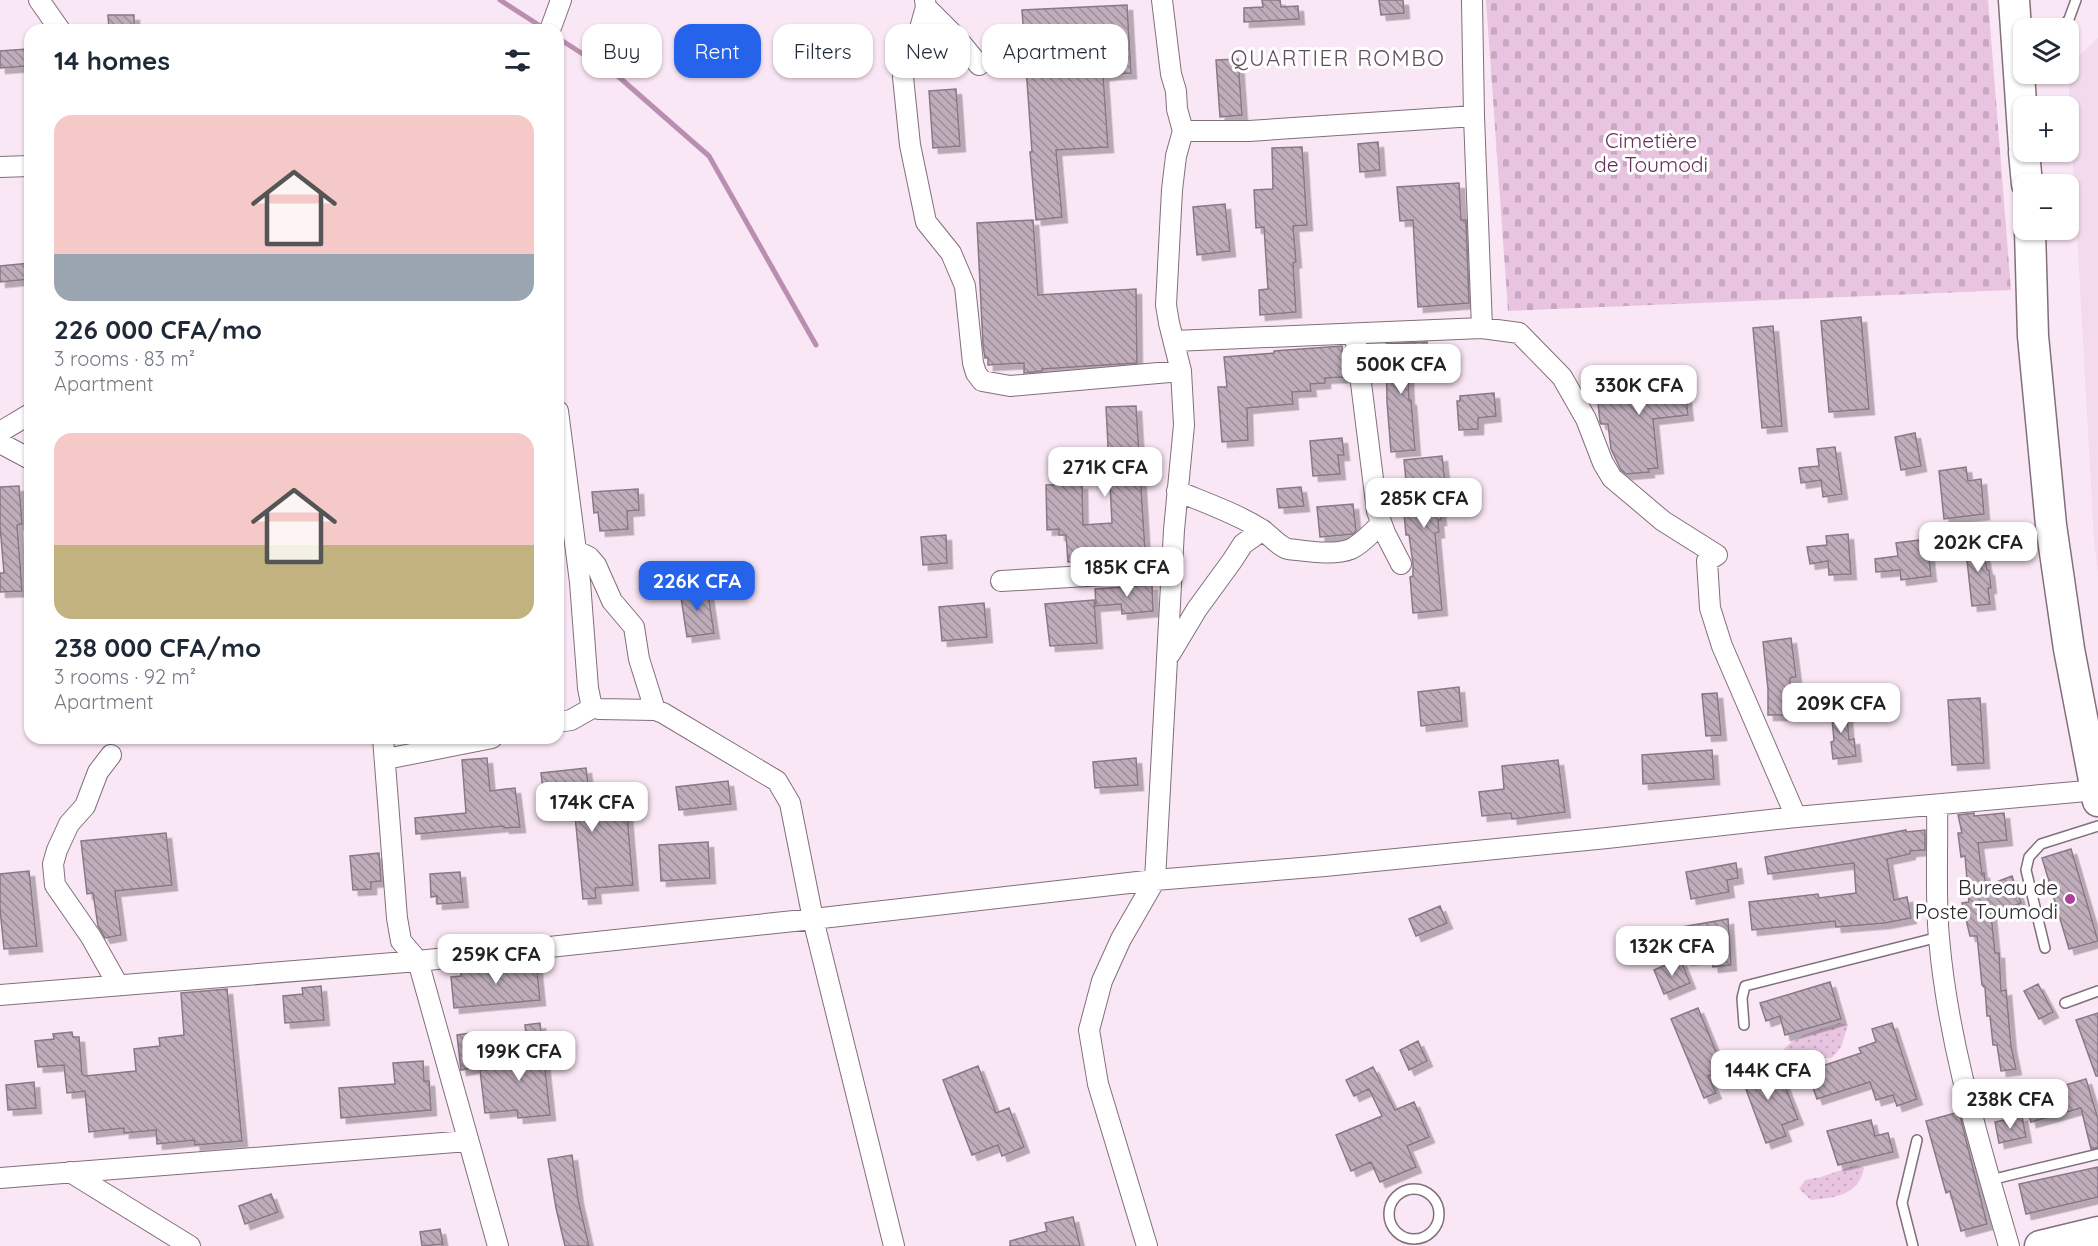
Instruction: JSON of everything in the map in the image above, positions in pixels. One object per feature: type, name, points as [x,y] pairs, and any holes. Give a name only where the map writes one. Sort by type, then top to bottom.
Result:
[{"type":"main road","points":[[2014,0],[2025,96]]},
{"type":"main road","points":[[2030,240],[2032,336],[2051,525],[2069,649],[2097,794]]},
{"type":"main road","points":[[2040,1246],[2098,1232]]},
{"type":"street","points":[[39,0],[56,24]]},
{"type":"street","points":[[552,24],[561,0]]},
{"type":"street","points":[[1147,1246],[1098,1084],[1089,1030],[1102,981],[1121,939],[1155,880],[1177,491],[1184,425],[1181,371],[1168,323],[1166,305],[1172,190],[1176,156],[1183,130],[1171,74],[1162,0]]},
{"type":"street","points":[[1472,0],[1482,328]]},
{"type":"street","points":[[926,3],[979,65]]},
{"type":"street","points":[[926,3],[919,32],[905,63],[903,77],[910,145],[926,222],[951,253],[966,286],[976,373],[982,381],[1010,386],[1181,371]]},
{"type":"street","points":[[1183,130],[1249,131],[1474,116]]},
{"type":"street","points":[[0,167],[24,166]]},
{"type":"street","points":[[1174,341],[1482,328],[1519,333],[1562,377],[1586,419],[1612,478],[1663,521],[1717,555],[1707,561],[1710,608],[1722,646],[1796,817]]},
{"type":"street","points":[[1355,335],[1377,511],[1401,564]]},
{"type":"street","points":[[0,432],[24,418]]},
{"type":"street","points":[[0,443],[24,456]]},
{"type":"street","points":[[564,455],[577,551],[591,703],[599,709],[655,710],[663,713],[777,782],[790,802],[813,920],[894,1246]]},
{"type":"street","points":[[1177,491],[1263,530],[1283,548],[1336,552],[1350,549],[1358,545],[1381,524]]},
{"type":"street","points":[[1168,657],[1197,609],[1243,544],[1263,530]]},
{"type":"street","points":[[577,551],[589,557],[596,565],[612,601],[634,627],[639,659],[655,710]]},
{"type":"street","points":[[1001,581],[1172,571]]},
{"type":"street","points":[[564,721],[571,720],[594,707]]},
{"type":"street","points":[[384,744],[396,918],[401,941],[418,961],[498,1246]]},
{"type":"street","points":[[386,759],[462,744]]},
{"type":"street","points":[[111,755],[98,772],[85,806],[69,824],[57,849],[53,864],[53,878],[61,896],[91,937],[118,985]]},
{"type":"street","points":[[0,995],[418,961],[813,920],[1155,880],[1596,840],[1796,817],[2097,794]]},
{"type":"street","points":[[1937,805],[1939,937],[1956,1055],[1968,1106],[2009,1246]]},
{"type":"street","points":[[0,1178],[468,1141]]},
{"type":"street","points":[[70,1172],[190,1246]]},
{"type":"lane","points":[[2069,18],[2076,0]]},
{"type":"lane","points":[[2045,948],[2026,870],[2029,857],[2041,844],[2098,826]]},
{"type":"lane","points":[[1744,1025],[1742,998],[1745,986],[1939,937]]},
{"type":"lane","points":[[2066,1003],[2098,991]]},
{"type":"lane","points":[[1913,1246],[1902,1203],[1917,1140]]},
{"type":"lane","points":[[1990,1180],[2098,1154]]},
{"type":"lane","points":[[1409,1190],[1418,1190],[1433,1198],[1437,1205],[1438,1222],[1427,1235],[1419,1239],[1411,1239],[1396,1231],[1391,1224],[1390,1207],[1401,1194],[1409,1190]]},
{"type":"lane","points":[[1427,1235],[1432,1246]]},
{"type":"shaded area","points":[[2098,38],[2098,572],[2094,540],[2077,240],[2079,174],[2074,174],[2073,162],[2079,162],[2079,96],[2069,96],[2069,84],[2079,84],[2079,56]]},
{"type":"green space","name":"Cimetière de Toumodi","points":[[1486,0],[1988,0],[2011,290],[1508,311]]},
{"type":"green space","points":[[1839,1023],[1848,1025],[1841,1047],[1832,1058],[1824,1058],[1803,1069],[1780,1068],[1782,1054],[1791,1043],[1807,1034]]},
{"type":"green space","points":[[1856,1165],[1864,1168],[1861,1177],[1857,1184],[1845,1193],[1811,1200],[1799,1189],[1805,1180]]},
{"type":"building","points":[[1262,0],[1280,0],[1281,7],[1298,6],[1299,19],[1244,22],[1244,8],[1263,7]]},
{"type":"building","points":[[1379,0],[1403,0],[1404,13],[1381,15]]},
{"type":"building","points":[[1127,5],[1131,73],[1128,73],[1128,24],[1023,24],[1022,10]]},
{"type":"building","points":[[108,15],[134,15],[134,24],[109,24]]},
{"type":"building","points":[[24,49],[24,66],[0,68],[0,51]]},
{"type":"building","points":[[1238,59],[1242,115],[1220,117],[1216,60]]},
{"type":"building","points":[[1027,78],[1103,78],[1108,147],[1056,150],[1062,217],[1036,220],[1030,152],[1032,152]]},
{"type":"building","points":[[956,89],[960,146],[933,148],[929,91]]},
{"type":"building","points":[[1378,142],[1380,170],[1360,172],[1358,144]]},
{"type":"building","points":[[1302,147],[1307,225],[1293,226],[1296,312],[1260,315],[1259,290],[1268,289],[1264,227],[1256,228],[1254,190],[1273,189],[1272,148]]},
{"type":"building","points":[[1459,183],[1461,220],[1466,220],[1469,303],[1418,307],[1413,220],[1400,221],[1397,187]]},
{"type":"building","points":[[1225,204],[1230,251],[1197,255],[1193,207]]},
{"type":"building","points":[[1033,220],[1038,295],[1136,289],[1137,363],[1042,369],[1042,371],[1024,373],[1024,363],[988,365],[983,345],[977,223]]},
{"type":"building","points":[[24,264],[24,280],[0,282],[0,266]]},
{"type":"building","points":[[1861,317],[1869,409],[1829,412],[1821,321]]},
{"type":"building","points":[[1773,326],[1782,426],[1762,428],[1753,328]]},
{"type":"building","points":[[1427,342],[1428,352],[1407,354],[1409,400],[1411,400],[1415,450],[1391,452],[1386,344]]},
{"type":"building","points":[[1342,346],[1344,377],[1325,378],[1325,383],[1310,384],[1311,391],[1292,392],[1293,404],[1247,408],[1248,440],[1222,442],[1218,387],[1227,387],[1224,357]]},
{"type":"building","points":[[1683,373],[1688,415],[1653,419],[1658,468],[1648,469],[1649,472],[1626,474],[1621,470],[1611,449],[1608,424],[1600,422],[1596,383]]},
{"type":"building","points":[[1494,393],[1496,416],[1478,418],[1478,429],[1459,430],[1457,401],[1460,401],[1460,396]]},
{"type":"building","points":[[1136,406],[1145,551],[1092,554],[1092,560],[1068,562],[1066,535],[1059,535],[1059,529],[1047,530],[1046,485],[1082,484],[1083,525],[1112,523],[1106,407]]},
{"type":"building","points":[[1915,433],[1921,466],[1901,470],[1895,437]]},
{"type":"building","points":[[1342,438],[1344,455],[1338,455],[1340,474],[1313,476],[1310,441]]},
{"type":"building","points":[[1835,447],[1842,494],[1823,497],[1821,480],[1801,483],[1799,468],[1819,466],[1817,449]]},
{"type":"building","points":[[1442,456],[1445,483],[1442,484],[1443,502],[1439,502],[1441,520],[1438,520],[1439,532],[1435,533],[1442,610],[1413,613],[1410,577],[1413,576],[1413,564],[1409,535],[1406,535],[1404,513],[1409,512],[1404,460]]},
{"type":"building","points":[[1966,467],[1968,481],[1981,479],[1984,514],[1944,519],[1939,471]]},
{"type":"building","points":[[19,486],[22,524],[17,525],[22,591],[0,592],[0,573],[4,573],[0,526],[0,487]]},
{"type":"building","points":[[1301,487],[1304,506],[1279,508],[1277,489]]},
{"type":"building","points":[[638,489],[639,510],[627,511],[628,529],[600,531],[598,512],[594,513],[592,492]]},
{"type":"building","points":[[1353,504],[1356,531],[1353,534],[1320,537],[1317,507]]},
{"type":"building","points":[[1848,534],[1851,574],[1829,575],[1828,561],[1810,564],[1807,547],[1827,545],[1826,536]]},
{"type":"building","points":[[946,535],[947,563],[923,565],[921,537]]},
{"type":"building","points":[[1927,539],[1931,576],[1901,580],[1900,570],[1876,572],[1875,559],[1898,556],[1896,543]]},
{"type":"building","points":[[1981,539],[1987,570],[1989,570],[1990,604],[1972,606],[1965,542]]},
{"type":"building","points":[[1152,585],[1153,611],[1122,614],[1121,604],[1096,606],[1095,589]]},
{"type":"building","points":[[707,587],[714,633],[687,637],[680,591]]},
{"type":"building","points":[[1094,600],[1097,643],[1050,646],[1045,604]]},
{"type":"building","points":[[984,603],[987,637],[942,641],[939,607]]},
{"type":"building","points":[[1791,638],[1796,677],[1790,678],[1790,715],[1768,715],[1763,642]]},
{"type":"building","points":[[1459,687],[1462,721],[1421,726],[1418,692]]},
{"type":"building","points":[[1717,693],[1721,735],[1706,736],[1702,694]]},
{"type":"building","points":[[1980,698],[1984,763],[1952,765],[1948,700]]},
{"type":"building","points":[[1846,705],[1849,740],[1854,739],[1856,756],[1833,759],[1831,706]]},
{"type":"building","points":[[1712,750],[1714,779],[1643,784],[1642,755]]},
{"type":"building","points":[[487,758],[490,791],[515,788],[520,827],[504,828],[504,826],[416,834],[415,818],[466,813],[462,760]]},
{"type":"building","points":[[1136,758],[1138,785],[1095,788],[1093,762]]},
{"type":"building","points":[[1558,760],[1565,812],[1512,819],[1511,813],[1482,816],[1479,792],[1504,789],[1502,766]]},
{"type":"building","points":[[586,768],[592,817],[627,814],[633,885],[595,888],[596,898],[583,899],[574,805],[545,808],[541,773]]},
{"type":"building","points":[[728,781],[731,804],[679,810],[676,787]]},
{"type":"building","points":[[1974,813],[1974,816],[2004,813],[2007,840],[1978,843],[1982,874],[1984,873],[1986,886],[2012,876],[2021,903],[1991,914],[1995,953],[1999,953],[2001,991],[2006,990],[2011,1046],[2016,1069],[2001,1071],[1997,1045],[1993,1045],[1990,1016],[1987,1016],[1977,936],[1970,936],[1962,903],[1969,902],[1965,856],[1961,857],[1958,833],[1962,833],[1958,815]]},
{"type":"building","points":[[1906,830],[1906,832],[1925,830],[1925,850],[1910,851],[1910,854],[1887,859],[1894,900],[1907,897],[1911,918],[1885,923],[1836,927],[1835,921],[1752,930],[1749,902],[1818,894],[1819,898],[1856,893],[1854,863],[1768,874],[1765,857]]},
{"type":"building","points":[[166,833],[172,885],[115,891],[121,935],[105,938],[98,926],[93,893],[87,894],[81,841]]},
{"type":"building","points":[[708,842],[710,878],[661,881],[659,845]]},
{"type":"building","name":"Bureau de Poste Toumodi","points":[[2071,849],[2098,941],[2069,949],[2042,858]]},
{"type":"building","points":[[379,853],[381,881],[371,882],[371,889],[353,890],[350,856]]},
{"type":"building","points":[[1736,863],[1738,878],[1727,880],[1729,892],[1691,899],[1686,872]]},
{"type":"building","points":[[29,871],[37,946],[4,949],[0,909],[0,874]]},
{"type":"building","points":[[460,872],[463,902],[437,904],[437,896],[431,897],[430,874]]},
{"type":"building","points":[[1440,906],[1447,923],[1416,936],[1409,919]]},
{"type":"building","points":[[1728,919],[1731,965],[1713,967],[1712,956],[1686,960],[1681,927]]},
{"type":"building","points":[[536,961],[540,1000],[454,1008],[451,977],[461,976],[461,969]]},
{"type":"building","points":[[1675,961],[1681,961],[1690,983],[1664,994],[1654,970]]},
{"type":"building","points":[[1830,982],[1841,1019],[1785,1035],[1780,1016],[1766,1021],[1760,1003]]},
{"type":"building","points":[[2038,984],[2053,1012],[2039,1019],[2024,991]]},
{"type":"building","points":[[321,986],[324,1020],[285,1023],[283,996],[303,994],[302,988]]},
{"type":"building","points":[[227,989],[242,1141],[195,1145],[194,1140],[157,1144],[156,1130],[124,1133],[124,1128],[89,1132],[85,1091],[67,1093],[64,1065],[38,1067],[35,1041],[54,1039],[53,1034],[72,1032],[73,1037],[79,1037],[82,1074],[85,1076],[136,1071],[134,1049],[160,1046],[159,1038],[184,1035],[181,993]]},
{"type":"building","points":[[1698,1008],[1724,1071],[1708,1076],[1716,1093],[1704,1098],[1671,1019]]},
{"type":"building","points":[[2098,1013],[2098,1076],[2096,1076],[2076,1020]]},
{"type":"building","points":[[540,1023],[550,1115],[518,1118],[517,1110],[485,1113],[480,1070],[512,1067],[511,1064],[529,1062],[525,1025]]},
{"type":"building","points":[[1892,1023],[1917,1099],[1897,1106],[1893,1095],[1876,1100],[1870,1082],[1817,1099],[1807,1071],[1861,1053],[1859,1048],[1876,1042],[1872,1029]]},
{"type":"building","points":[[478,1032],[483,1066],[461,1070],[457,1035]]},
{"type":"building","points":[[1418,1041],[1427,1061],[1409,1070],[1400,1050]]},
{"type":"building","points":[[423,1061],[424,1081],[429,1081],[431,1110],[341,1118],[339,1088],[395,1084],[393,1063]]},
{"type":"building","points":[[1758,1061],[1763,1077],[1779,1071],[1798,1119],[1782,1125],[1786,1136],[1766,1143],[1738,1068]]},
{"type":"building","points":[[978,1066],[996,1113],[1009,1108],[1024,1147],[1002,1156],[998,1145],[972,1155],[943,1080]]},
{"type":"building","points":[[1373,1067],[1395,1110],[1414,1102],[1429,1137],[1407,1146],[1416,1167],[1380,1182],[1371,1162],[1351,1171],[1336,1135],[1382,1116],[1369,1089],[1354,1096],[1346,1080]]},
{"type":"building","points":[[2086,1079],[2098,1119],[2098,1147],[2091,1149],[2081,1108],[2031,1122],[2024,1097]]},
{"type":"building","points":[[34,1082],[36,1108],[8,1110],[6,1085]]},
{"type":"building","points":[[1959,1112],[1987,1224],[1961,1231],[1950,1191],[1946,1193],[1926,1121]]},
{"type":"building","points":[[2022,1116],[2026,1137],[1999,1143],[1995,1122]]},
{"type":"building","points":[[1871,1120],[1875,1136],[1888,1133],[1893,1152],[1838,1165],[1827,1131]]},
{"type":"building","points":[[572,1155],[578,1199],[589,1246],[565,1246],[556,1208],[548,1159]]},
{"type":"building","points":[[2098,1167],[2098,1197],[2026,1214],[2019,1184]]},
{"type":"building","points":[[271,1194],[278,1212],[245,1224],[239,1206]]},
{"type":"building","points":[[1073,1217],[1080,1246],[1010,1246],[1010,1241],[1047,1231],[1045,1223]]},
{"type":"building","points":[[440,1229],[443,1244],[422,1246],[420,1232]]},
{"type":"waterway","points":[[500,0],[537,24]]},
{"type":"waterway","points":[[564,42],[620,78],[709,156],[816,345]]},
{"type":"place","name":"Bureau de Poste Toumodi","points":[[2070,899]]},
{"type":"district","name":"QUARTIER ROMBO","points":[[1338,58]]}]
